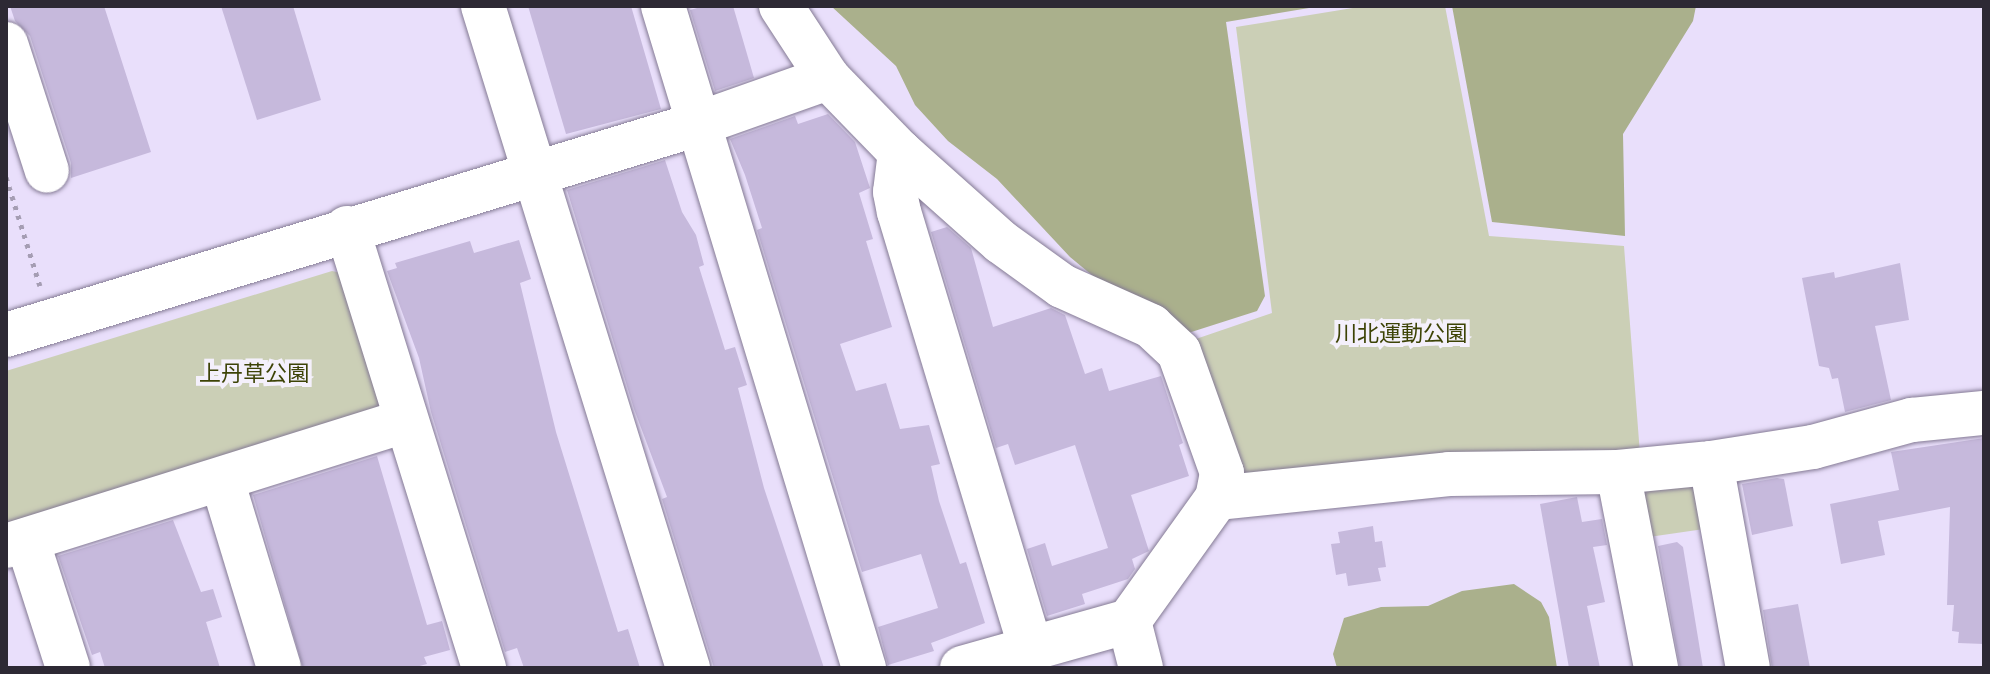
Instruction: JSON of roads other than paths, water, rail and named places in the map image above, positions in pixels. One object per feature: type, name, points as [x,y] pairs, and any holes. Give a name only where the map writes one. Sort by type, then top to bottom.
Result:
[{"type":"street","points":[[483,6],[688,668]]},
{"type":"street","points":[[663,6],[864,668]]},
{"type":"street","points":[[781,6],[828,78],[900,152],[1032,266],[1151,326],[1174,344],[1222,473],[1217,498],[1129,621],[1030,646],[962,668]]},
{"type":"street","points":[[6,44],[26,174]]},
{"type":"street","points":[[6,335],[347,228],[535,175],[698,124],[828,78]]},
{"type":"street","points":[[900,152],[895,192],[899,212],[1030,646]]},
{"type":"street","points":[[347,228],[484,668]]},
{"type":"street","points":[[1217,498],[1449,474],[1618,472],[1711,463],[1813,447],[1925,418],[1984,413]]},
{"type":"street","points":[[68,668],[16,543],[406,421]]},
{"type":"street","points":[[1711,463],[1748,668]]},
{"type":"street","points":[[1618,472],[1656,668]]},
{"type":"street","points":[[222,480],[279,668]]},
{"type":"street","points":[[1129,621],[1141,668]]},
{"type":"park label","name":"川北運動公園","points":[[1401,333]]},
{"type":"park label","name":"上丹草公園","points":[[254,373]]}]
